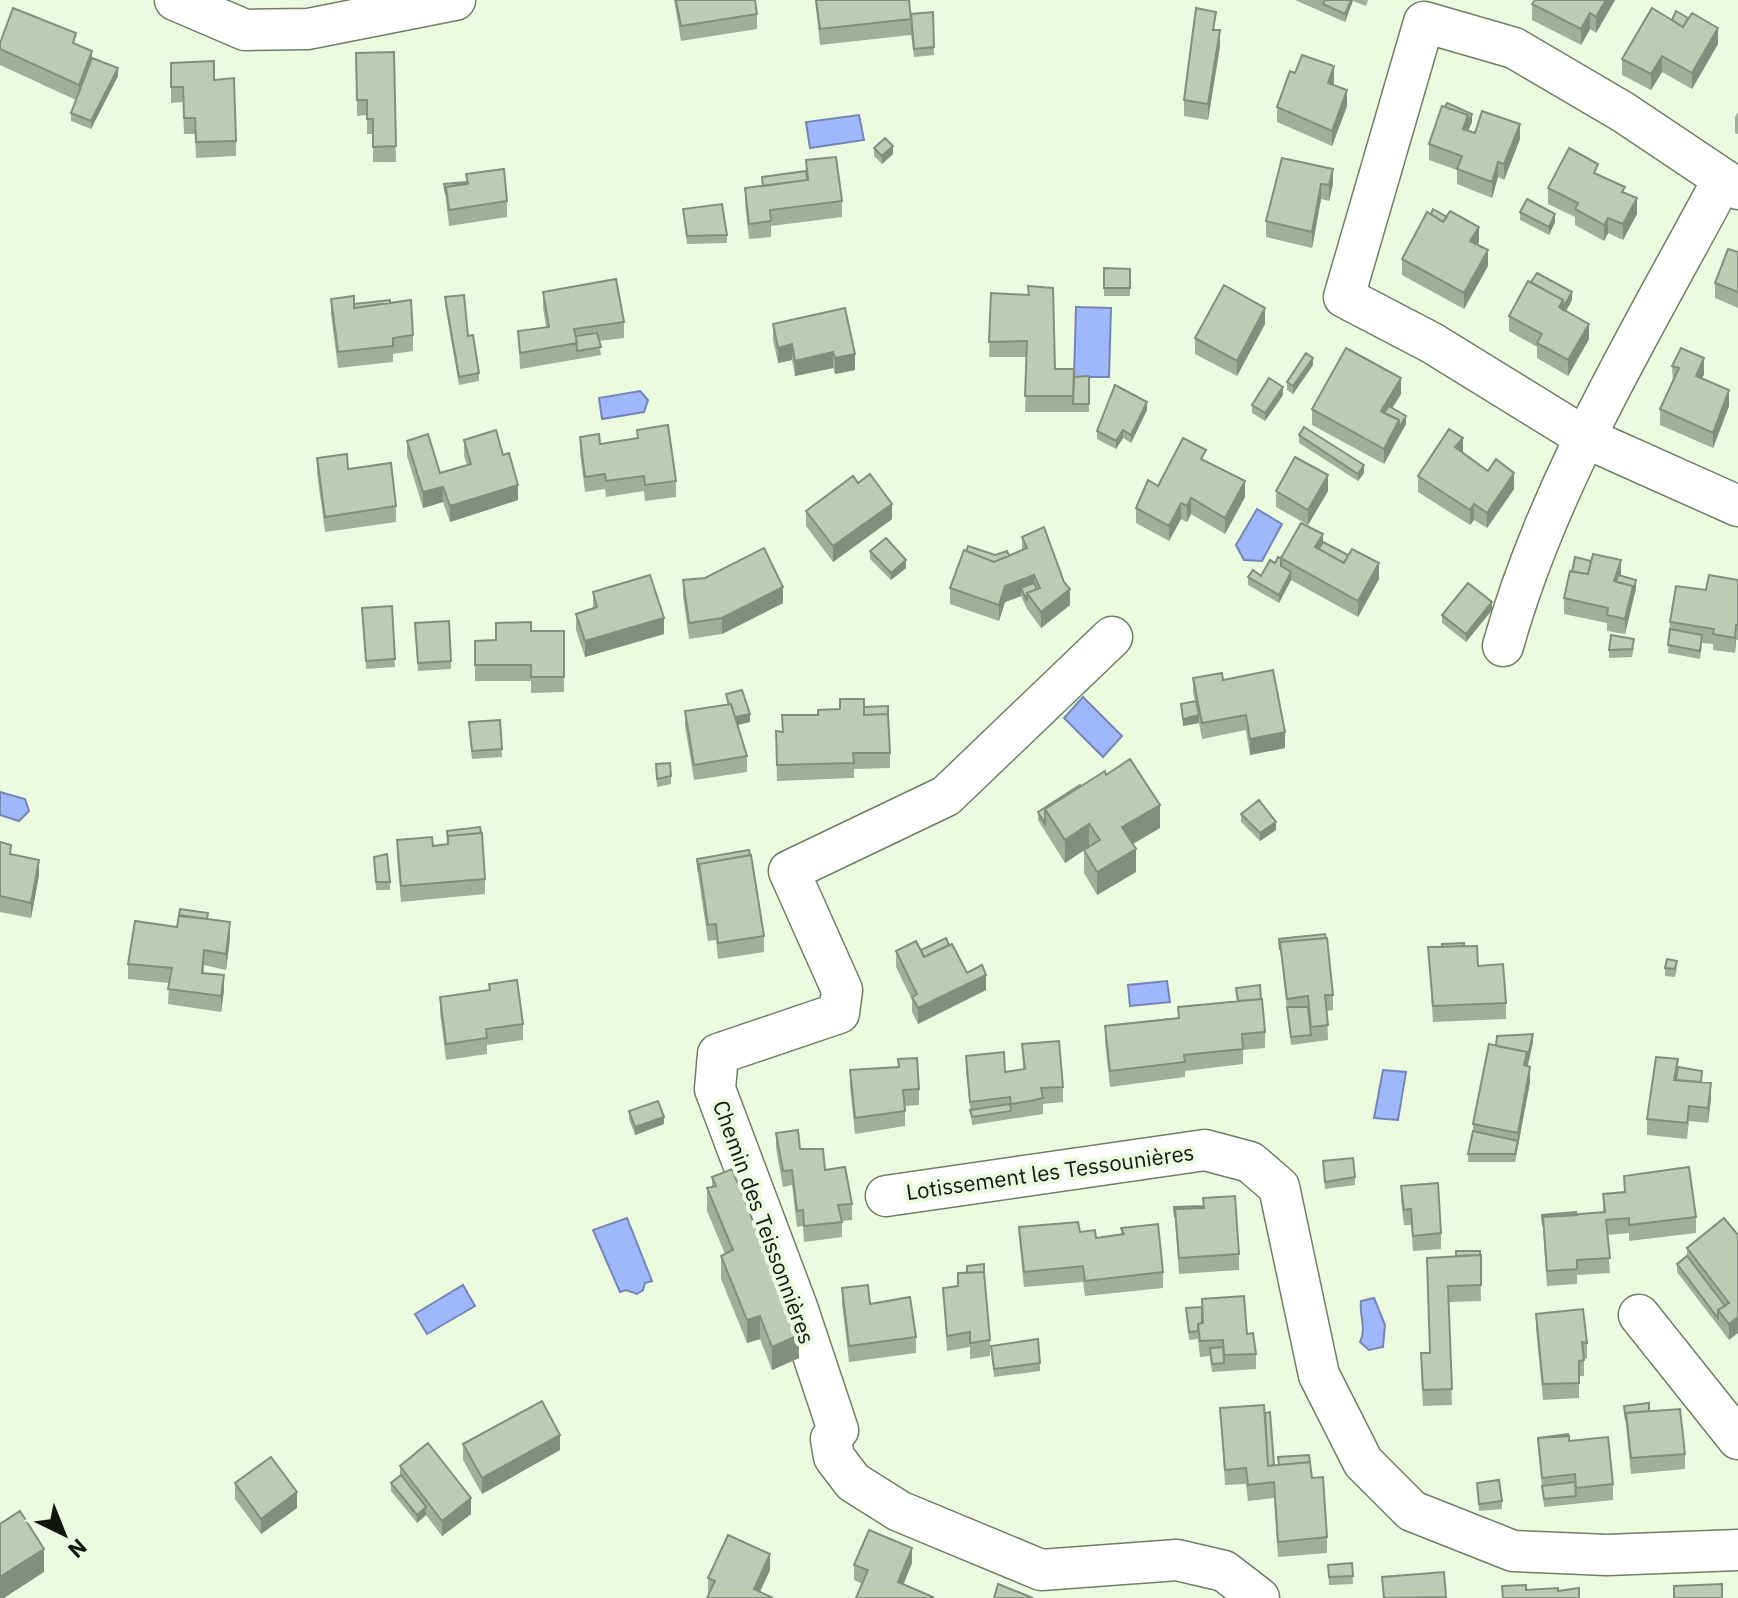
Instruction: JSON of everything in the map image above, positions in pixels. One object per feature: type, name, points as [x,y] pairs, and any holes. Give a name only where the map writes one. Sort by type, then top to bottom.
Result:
[{"type":"street","points":[[175,0],[245,30],[308,29],[455,0]]},
{"type":"street","points":[[1503,646],[1520,584],[1586,438],[1731,184],[1623,112],[1514,48],[1424,22],[1344,297],[1432,343],[1586,438],[1738,506]]},
{"type":"street","name":"Chemin des Teissonnières","points":[[1112,637],[946,796],[789,871],[842,990],[839,1013],[718,1054],[715,1089],[797,1307],[838,1430],[831,1439],[834,1457],[853,1482],[899,1511],[1041,1570],[1177,1560],[1224,1571],[1259,1598]]},
{"type":"street","name":"Lotissement les Tessounières","points":[[886,1196],[1205,1150],[1250,1162],[1279,1187],[1319,1375],[1363,1462],[1412,1511],[1513,1551],[1607,1555],[1738,1550]]},
{"type":"street","points":[[1639,1315],[1738,1439]]},
{"type":"water","points":[[859,115],[864,140],[810,148],[806,122]]},
{"type":"water","points":[[1076,307],[1111,308],[1109,377],[1074,377]]},
{"type":"water","points":[[640,391],[648,400],[644,412],[602,419],[599,398]]},
{"type":"water","points":[[1257,509],[1282,524],[1262,561],[1244,560],[1236,545]]},
{"type":"water","points":[[1083,697],[1122,736],[1103,757],[1064,718]]},
{"type":"water","points":[[0,792],[25,799],[29,811],[19,821],[0,815]]},
{"type":"water","points":[[1167,981],[1170,1002],[1130,1006],[1128,985]]},
{"type":"water","points":[[1383,1070],[1406,1072],[1398,1120],[1374,1118]]},
{"type":"water","points":[[627,1218],[652,1281],[645,1283],[643,1290],[637,1294],[626,1290],[620,1292],[593,1230]]},
{"type":"water","points":[[463,1285],[475,1306],[427,1334],[415,1314]]},
{"type":"water","points":[[1374,1298],[1385,1325],[1383,1347],[1369,1350],[1360,1342],[1363,1332],[1361,1301]]},
{"type":"building","points":[[676,0],[755,0],[757,14],[681,26]]},
{"type":"building","points":[[816,0],[909,0],[911,19],[820,29]]},
{"type":"building","points":[[1325,0],[1351,0],[1345,14],[1323,4]]},
{"type":"building","points":[[1535,0],[1606,0],[1596,17],[1590,13],[1581,29],[1532,4]]},
{"type":"building","points":[[13,8],[76,33],[73,43],[92,51],[79,85],[0,49]]},
{"type":"building","points":[[1196,8],[1216,12],[1213,30],[1220,30],[1208,104],[1184,100]]},
{"type":"building","points":[[1652,8],[1683,27],[1692,13],[1718,28],[1692,73],[1662,56],[1651,74],[1622,59]]},
{"type":"building","points":[[1676,11],[1688,18],[1683,27],[1672,20]]},
{"type":"building","points":[[933,12],[934,47],[914,49],[911,14]]},
{"type":"building","points":[[394,52],[396,146],[373,147],[373,119],[367,119],[367,100],[357,100],[356,53]]},
{"type":"building","points":[[1302,55],[1334,66],[1328,83],[1347,90],[1332,131],[1277,107],[1290,71],[1295,73]]},
{"type":"building","points":[[92,58],[118,68],[91,121],[71,113]]},
{"type":"building","points":[[214,61],[214,80],[234,78],[236,141],[196,142],[195,118],[184,118],[183,87],[171,87],[171,63]]},
{"type":"building","points":[[1447,103],[1472,114],[1468,123],[1468,115],[1445,107]]},
{"type":"building","points":[[1442,106],[1468,115],[1463,129],[1475,133],[1482,111],[1520,124],[1504,164],[1498,162],[1492,182],[1457,169],[1462,156],[1429,144]]},
{"type":"building","points":[[885,138],[893,146],[882,156],[874,148]]},
{"type":"building","points":[[1569,148],[1598,164],[1594,173],[1625,187],[1622,192],[1637,198],[1623,224],[1608,218],[1604,225],[1575,209],[1578,203],[1548,188]]},
{"type":"building","points":[[836,157],[842,201],[770,210],[771,221],[749,224],[745,188],[808,180],[806,160]]},
{"type":"building","points":[[1282,158],[1333,169],[1329,185],[1321,184],[1312,232],[1266,221]]},
{"type":"building","points":[[504,169],[507,201],[449,210],[446,187],[468,183],[466,174]]},
{"type":"building","points":[[806,171],[807,180],[763,186],[762,177]]},
{"type":"building","points":[[466,182],[446,187],[446,194],[444,184]]},
{"type":"building","points":[[1527,199],[1555,214],[1549,227],[1520,212]]},
{"type":"building","points":[[722,204],[727,235],[687,236],[683,209]]},
{"type":"building","points":[[1433,209],[1447,217],[1443,222],[1431,214]]},
{"type":"building","points":[[1450,211],[1479,227],[1470,241],[1488,250],[1464,293],[1402,259],[1427,212],[1443,222]]},
{"type":"building","points":[[1728,249],[1738,252],[1738,292],[1715,283]]},
{"type":"building","points":[[1104,268],[1130,269],[1130,288],[1104,288]]},
{"type":"building","points":[[1537,273],[1572,292],[1563,308],[1563,300],[1531,282]]},
{"type":"building","points":[[616,279],[624,322],[574,329],[577,343],[520,353],[518,331],[549,327],[543,292]]},
{"type":"building","points":[[1528,281],[1563,300],[1559,307],[1589,324],[1568,360],[1537,343],[1542,334],[1509,316]]},
{"type":"building","points":[[1224,285],[1265,308],[1237,361],[1195,338]]},
{"type":"building","points":[[1028,286],[1053,288],[1055,369],[1074,369],[1073,396],[1025,396],[1027,341],[989,342],[991,293],[1029,295]]},
{"type":"building","points":[[464,295],[468,336],[473,335],[479,373],[459,377],[445,297]]},
{"type":"building","points":[[354,296],[354,308],[411,300],[413,335],[393,338],[393,346],[338,352],[331,299]]},
{"type":"building","points":[[390,300],[390,303],[354,308],[354,304]]},
{"type":"building","points":[[845,308],[855,354],[835,358],[833,352],[795,361],[792,344],[778,348],[773,324]]},
{"type":"building","points":[[597,333],[601,347],[577,351],[576,336]]},
{"type":"building","points":[[1346,348],[1401,378],[1381,411],[1399,420],[1384,449],[1312,409]]},
{"type":"building","points":[[1681,348],[1704,358],[1696,376],[1729,390],[1713,433],[1660,409],[1679,368],[1672,366]]},
{"type":"building","points":[[1306,353],[1313,358],[1293,386],[1287,382]]},
{"type":"building","points":[[1089,376],[1089,404],[1073,404],[1074,377]]},
{"type":"building","points":[[1269,378],[1283,387],[1265,413],[1252,405]]},
{"type":"building","points":[[1115,385],[1147,402],[1131,435],[1123,430],[1116,441],[1097,431]]},
{"type":"building","points":[[1389,406],[1406,416],[1399,428],[1399,420],[1384,413]]},
{"type":"building","points":[[668,425],[676,481],[645,485],[644,476],[606,481],[605,474],[585,477],[580,437],[599,434],[600,444],[638,438],[637,430]]},
{"type":"building","points":[[1304,427],[1364,465],[1358,474],[1299,435]]},
{"type":"building","points":[[1449,429],[1463,438],[1455,447],[1488,471],[1496,459],[1514,473],[1487,513],[1474,504],[1470,510],[1418,476]]},
{"type":"building","points":[[496,430],[503,455],[509,453],[518,485],[450,506],[443,487],[423,492],[407,441],[428,434],[440,473],[471,464],[464,440]]},
{"type":"building","points":[[1183,438],[1206,450],[1201,459],[1245,481],[1225,518],[1191,498],[1187,506],[1181,503],[1169,526],[1136,508],[1148,480],[1158,486]]},
{"type":"building","points":[[347,454],[348,469],[391,463],[396,506],[325,517],[317,458]]},
{"type":"building","points":[[1295,457],[1328,475],[1308,510],[1276,491]]},
{"type":"building","points":[[870,474],[892,504],[833,546],[806,511],[853,476],[858,483]]},
{"type":"building","points":[[1301,523],[1323,534],[1315,547],[1344,563],[1352,549],[1379,563],[1358,601],[1281,558]]},
{"type":"building","points":[[1044,527],[1064,582],[1070,589],[1041,612],[1027,593],[1040,588],[1034,575],[1005,586],[999,605],[950,588],[964,550],[994,562],[1027,548],[1022,537]]},
{"type":"building","points":[[886,538],[906,560],[891,573],[870,551]]},
{"type":"building","points":[[1323,542],[1348,555],[1344,563],[1319,549]]},
{"type":"building","points":[[968,546],[995,555],[1007,551],[1009,556],[994,562],[966,551]]},
{"type":"building","points":[[764,548],[783,587],[722,618],[689,623],[683,580],[705,578]]},
{"type":"building","points":[[1593,554],[1621,560],[1614,581],[1633,586],[1625,619],[1607,615],[1608,608],[1564,598],[1570,571],[1588,574]]},
{"type":"building","points":[[1278,557],[1281,558],[1281,566],[1291,572],[1279,595],[1248,577],[1253,570],[1261,576],[1270,560],[1275,563]]},
{"type":"building","points":[[1575,557],[1591,561],[1588,574],[1572,572]]},
{"type":"building","points":[[650,575],[664,618],[585,641],[576,614],[597,607],[593,592]]},
{"type":"building","points":[[1618,575],[1636,580],[1633,593],[1633,586],[1616,582]]},
{"type":"building","points":[[1709,575],[1738,580],[1735,638],[1713,634],[1714,629],[1670,622],[1676,586],[1706,590]]},
{"type":"building","points":[[1034,583],[1037,589],[1027,593],[1027,601],[1021,588]]},
{"type":"building","points":[[1468,583],[1492,602],[1466,634],[1442,615]]},
{"type":"building","points":[[392,606],[395,659],[366,661],[362,608]]},
{"type":"building","points":[[449,621],[451,661],[418,663],[415,623]]},
{"type":"building","points":[[531,622],[531,631],[564,631],[564,677],[531,677],[531,665],[475,665],[475,641],[496,640],[496,623]]},
{"type":"building","points":[[1670,629],[1702,635],[1700,651],[1668,645]]},
{"type":"building","points":[[1611,635],[1634,639],[1632,649],[1609,650]]},
{"type":"building","points":[[1273,670],[1285,732],[1250,739],[1246,715],[1202,723],[1193,678],[1222,673],[1223,680]]},
{"type":"building","points":[[742,690],[750,714],[735,717],[726,694]]},
{"type":"building","points":[[840,699],[864,699],[864,715],[888,714],[890,753],[853,753],[854,763],[777,765],[776,731],[783,732],[782,715],[818,715],[818,710],[840,709]]},
{"type":"building","points":[[1196,701],[1199,715],[1183,719],[1181,704]]},
{"type":"building","points":[[731,704],[747,756],[694,765],[685,711]]},
{"type":"building","points":[[888,706],[888,714],[864,715],[864,707]]},
{"type":"building","points":[[500,720],[502,749],[472,751],[469,722]]},
{"type":"building","points":[[1130,759],[1160,805],[1122,827],[1136,849],[1097,872],[1084,850],[1100,840],[1089,824],[1065,840],[1045,809]]},
{"type":"building","points":[[670,763],[671,776],[657,779],[656,764]]},
{"type":"building","points":[[1080,785],[1045,809],[1045,824],[1038,812]]},
{"type":"building","points":[[1259,800],[1276,822],[1260,833],[1241,814]]},
{"type":"building","points":[[480,827],[481,833],[448,836],[448,843],[447,831]]},
{"type":"building","points":[[482,833],[485,879],[401,886],[397,840],[432,837],[433,846],[448,844],[448,836]]},
{"type":"building","points":[[0,842],[11,845],[10,854],[39,860],[31,903],[0,896]]},
{"type":"building","points":[[749,850],[750,855],[699,864],[699,872],[697,859]]},
{"type":"building","points":[[387,854],[390,882],[376,882],[374,857]]},
{"type":"building","points":[[751,855],[764,936],[718,943],[716,924],[708,925],[699,864]]},
{"type":"building","points":[[180,909],[208,913],[207,919],[179,916]]},
{"type":"building","points":[[179,915],[230,922],[226,954],[204,950],[202,973],[224,975],[221,996],[168,989],[172,968],[128,964],[135,921],[177,927]]},
{"type":"building","points":[[1325,934],[1326,938],[1280,942],[1280,950],[1279,939]]},
{"type":"building","points":[[946,938],[949,945],[924,957],[921,950]]},
{"type":"building","points":[[1327,938],[1333,995],[1325,995],[1328,1025],[1311,1027],[1308,996],[1287,999],[1280,942]]},
{"type":"building","points":[[916,941],[924,957],[952,944],[967,973],[982,965],[986,975],[918,1008],[912,997],[917,994],[896,951]]},
{"type":"building","points":[[1464,943],[1464,946],[1442,947],[1442,944]]},
{"type":"building","points":[[1477,946],[1478,966],[1503,964],[1506,1003],[1433,1006],[1428,947]]},
{"type":"building","points":[[1667,959],[1677,961],[1675,969],[1665,968]]},
{"type":"building","points":[[517,980],[523,1024],[486,1029],[487,1038],[446,1044],[440,997],[490,990],[489,984]]},
{"type":"building","points":[[1260,985],[1261,999],[1238,1001],[1236,988]]},
{"type":"building","points":[[1262,999],[1265,1032],[1242,1034],[1243,1049],[1184,1055],[1185,1062],[1110,1071],[1105,1026],[1179,1018],[1178,1007]]},
{"type":"building","points":[[1287,1007],[1308,1007],[1311,1035],[1291,1037]]},
{"type":"building","points":[[1533,1034],[1527,1060],[1527,1052],[1496,1046],[1497,1036]]},
{"type":"building","points":[[1059,1041],[1063,1087],[1041,1088],[1043,1098],[1030,1101],[1011,1104],[1010,1097],[970,1102],[966,1056],[1004,1052],[1005,1072],[1025,1069],[1022,1044]]},
{"type":"building","points":[[1489,1044],[1527,1052],[1524,1065],[1530,1067],[1518,1133],[1473,1124]]},
{"type":"building","points":[[1656,1057],[1678,1059],[1674,1080],[1711,1083],[1708,1108],[1689,1106],[1687,1123],[1647,1119]]},
{"type":"building","points":[[917,1058],[919,1089],[903,1090],[905,1111],[855,1118],[850,1070],[899,1067],[898,1059]]},
{"type":"building","points":[[1678,1067],[1702,1071],[1701,1082],[1676,1080]]},
{"type":"building","points":[[658,1101],[664,1117],[635,1127],[629,1111]]},
{"type":"building","points":[[1010,1104],[1011,1111],[972,1117],[970,1110]]},
{"type":"building","points":[[798,1130],[800,1149],[823,1149],[825,1170],[845,1167],[852,1204],[838,1205],[842,1222],[804,1226],[803,1210],[797,1211],[792,1170],[783,1171],[776,1133]]},
{"type":"building","points":[[1473,1131],[1518,1141],[1515,1154],[1468,1154]]},
{"type":"building","points":[[1353,1158],[1355,1177],[1325,1182],[1323,1161]]},
{"type":"building","points":[[1689,1167],[1696,1217],[1629,1225],[1629,1218],[1606,1220],[1610,1258],[1577,1260],[1577,1269],[1547,1271],[1543,1217],[1605,1212],[1603,1194],[1625,1192],[1624,1176]]},
{"type":"building","points":[[732,1169],[799,1335],[772,1347],[760,1316],[747,1320],[721,1256],[733,1250],[707,1188],[716,1186],[712,1177]]},
{"type":"building","points":[[1438,1183],[1441,1233],[1413,1236],[1411,1209],[1404,1210],[1401,1186]]},
{"type":"building","points":[[1235,1196],[1239,1254],[1179,1258],[1175,1209],[1204,1208],[1203,1198]]},
{"type":"building","points":[[1203,1206],[1175,1209],[1175,1217],[1174,1207]]},
{"type":"building","points":[[1576,1212],[1577,1215],[1543,1217],[1543,1225],[1542,1215]]},
{"type":"building","points":[[1724,1218],[1738,1235],[1738,1317],[1729,1324],[1718,1310],[1729,1303],[1687,1248]]},
{"type":"building","points":[[1078,1222],[1080,1232],[1095,1230],[1096,1238],[1124,1234],[1121,1228],[1158,1224],[1163,1272],[1085,1281],[1083,1266],[1024,1272],[1019,1227]]},
{"type":"building","points":[[1456,1251],[1480,1251],[1480,1255],[1456,1256]]},
{"type":"building","points":[[1481,1255],[1481,1285],[1448,1286],[1452,1389],[1423,1390],[1421,1353],[1430,1353],[1427,1258]]},
{"type":"building","points":[[1687,1256],[1725,1306],[1718,1310],[1718,1318],[1677,1264]]},
{"type":"building","points":[[984,1264],[984,1272],[967,1273],[967,1266]]},
{"type":"building","points":[[984,1272],[990,1340],[970,1343],[970,1332],[947,1336],[943,1288],[958,1286],[958,1273]]},
{"type":"building","points":[[868,1285],[870,1304],[910,1297],[916,1337],[849,1346],[842,1288]]},
{"type":"building","points":[[1244,1296],[1247,1334],[1253,1333],[1256,1354],[1224,1355],[1223,1340],[1200,1341],[1198,1324],[1203,1323],[1202,1299]]},
{"type":"building","points":[[1202,1307],[1202,1323],[1198,1324],[1198,1331],[1189,1332],[1186,1308]]},
{"type":"building","points":[[1583,1309],[1587,1343],[1582,1342],[1584,1360],[1579,1361],[1579,1383],[1543,1384],[1536,1314]]},
{"type":"building","points":[[1038,1339],[1040,1363],[994,1369],[991,1346]]},
{"type":"building","points":[[1223,1347],[1224,1363],[1212,1364],[1210,1348]]},
{"type":"building","points":[[542,1401],[560,1435],[482,1478],[463,1444]]},
{"type":"building","points":[[1649,1403],[1649,1411],[1626,1413],[1626,1420],[1624,1406]]},
{"type":"building","points":[[1264,1405],[1268,1466],[1310,1462],[1312,1478],[1323,1477],[1327,1537],[1278,1542],[1274,1482],[1248,1485],[1246,1468],[1225,1470],[1220,1408]]},
{"type":"building","points":[[1680,1409],[1685,1454],[1631,1458],[1626,1413]]},
{"type":"building","points":[[1270,1412],[1274,1465],[1268,1466],[1265,1413]]},
{"type":"building","points":[[1569,1436],[1569,1441],[1608,1437],[1613,1484],[1576,1488],[1575,1474],[1542,1478],[1538,1438]]},
{"type":"building","points":[[428,1443],[471,1498],[442,1521],[400,1466]]},
{"type":"building","points":[[1309,1455],[1310,1462],[1279,1465],[1278,1457]]},
{"type":"building","points":[[271,1457],[297,1492],[261,1519],[235,1483]]},
{"type":"building","points":[[401,1475],[426,1507],[417,1515],[391,1483]]},
{"type":"building","points":[[1499,1480],[1502,1501],[1479,1504],[1477,1483]]},
{"type":"building","points":[[1575,1482],[1576,1496],[1544,1499],[1542,1486]]},
{"type":"building","points":[[20,1511],[44,1549],[0,1577],[0,1524]]},
{"type":"building","points":[[869,1530],[912,1548],[898,1582],[932,1598],[856,1598],[868,1570],[854,1565]]},
{"type":"building","points":[[728,1535],[770,1554],[754,1589],[773,1598],[707,1598],[715,1581],[708,1578]]},
{"type":"building","points":[[1352,1563],[1353,1576],[1329,1577],[1328,1565]]},
{"type":"building","points":[[1444,1572],[1446,1597],[1384,1598],[1382,1577]]},
{"type":"building","points":[[998,1584],[1033,1598],[994,1598]]},
{"type":"building","points":[[1722,1584],[1722,1598],[1674,1598],[1674,1586]]},
{"type":"building","points":[[1526,1585],[1526,1590],[1579,1588],[1579,1598],[1503,1598],[1502,1586]]}]
